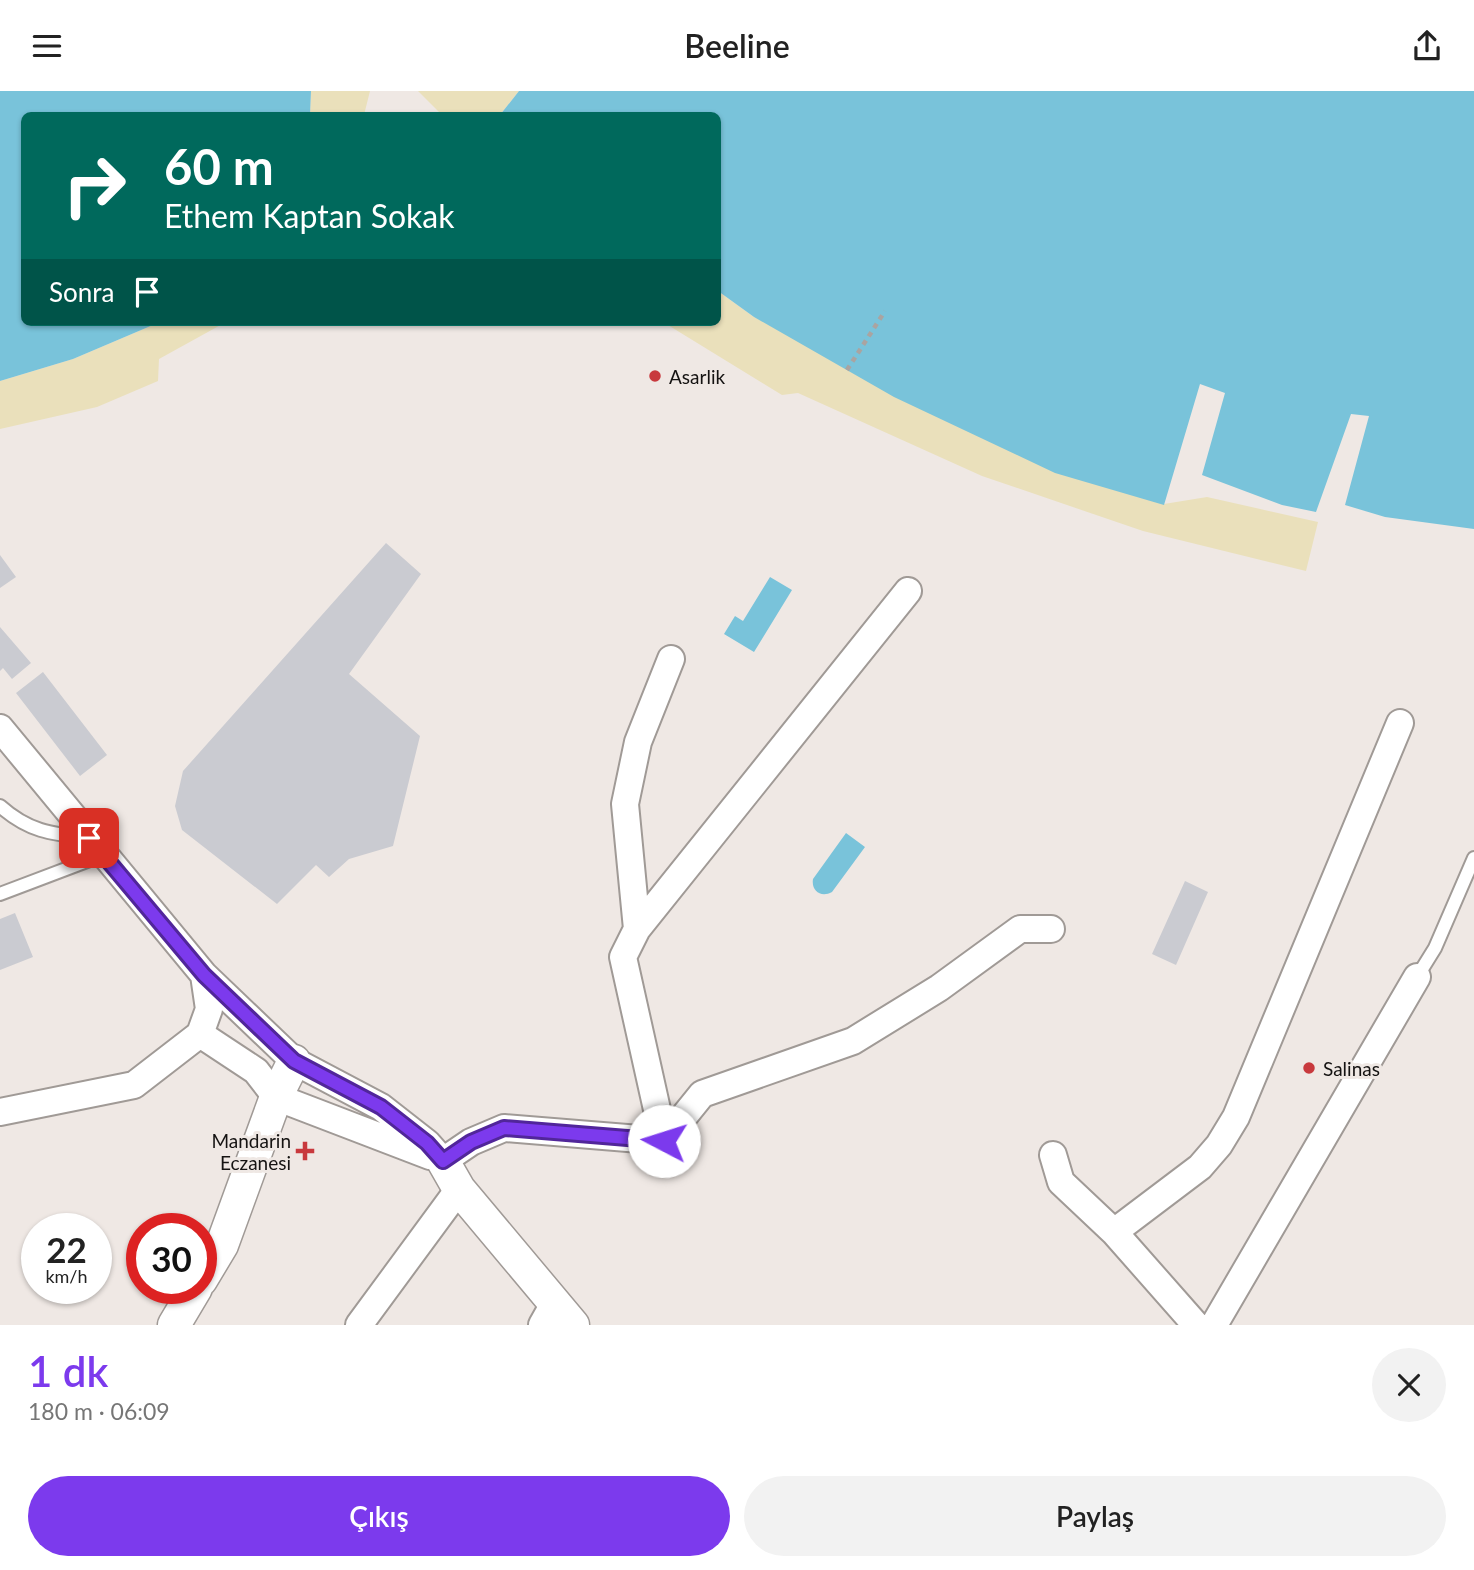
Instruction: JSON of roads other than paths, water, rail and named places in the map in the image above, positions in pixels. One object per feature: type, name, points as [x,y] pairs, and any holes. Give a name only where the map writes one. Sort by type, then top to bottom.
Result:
[{"type":"street","points":[[664,1141],[622,957],[637,929],[908,591]]},
{"type":"street","points":[[637,929],[625,804],[638,742],[671,659]]},
{"type":"street","points":[[1114,1232],[1200,1167],[1219,1146],[1236,1117],[1400,723]]},
{"type":"street","points":[[0,728],[204,975],[294,1061],[381,1107],[427,1143],[443,1161],[459,1189],[556,1317]]},
{"type":"street","points":[[664,1141],[702,1094],[853,1041],[939,988],[1020,929],[1051,929]]},
{"type":"street","points":[[0,1112],[134,1085],[200,1034],[209,1009],[204,975]]},
{"type":"street","points":[[1214,1325],[1418,977]]},
{"type":"street","points":[[200,1034],[257,1071],[276,1097],[443,1161]]},
{"type":"street","points":[[217,1253],[276,1097],[294,1061]]},
{"type":"street","points":[[443,1161],[471,1142],[504,1128],[664,1141]]},
{"type":"street","points":[[1053,1155],[1061,1182],[1114,1232],[1196,1325]]},
{"type":"street","points":[[359,1325],[459,1189]]},
{"type":"street","points":[[174,1325],[187,1304]]},
{"type":"lane","points":[[0,806],[15,820],[45,833],[96,846]]},
{"type":"lane","points":[[0,894],[96,846]]},
{"type":"lane","points":[[1418,977],[1435,948],[1474,858]]},
{"type":"water","points":[[0,91],[311,91],[310,112],[21,112],[21,326],[151,326],[73,359],[0,381]]},
{"type":"water","points":[[519,91],[1474,91],[1474,529],[1385,517],[1345,505],[1369,416],[1351,414],[1316,512],[1282,505],[1202,475],[1225,393],[1200,384],[1164,505],[1055,473],[894,397],[754,317],[721,293],[721,112],[502,112]]},
{"type":"water","points":[[770,577],[792,590],[754,652],[724,634],[735,616],[743,621]]},
{"type":"water","points":[[846,833],[865,847],[832,892],[821,894],[815,890],[813,879]]},
{"type":"place","name":"Asarlik","points":[[655,376]]},
{"type":"place","name":"Salinas","points":[[1309,1068]]},
{"type":"place","name":"Mandarin Eczanesi","points":[[305,1151]]}]
